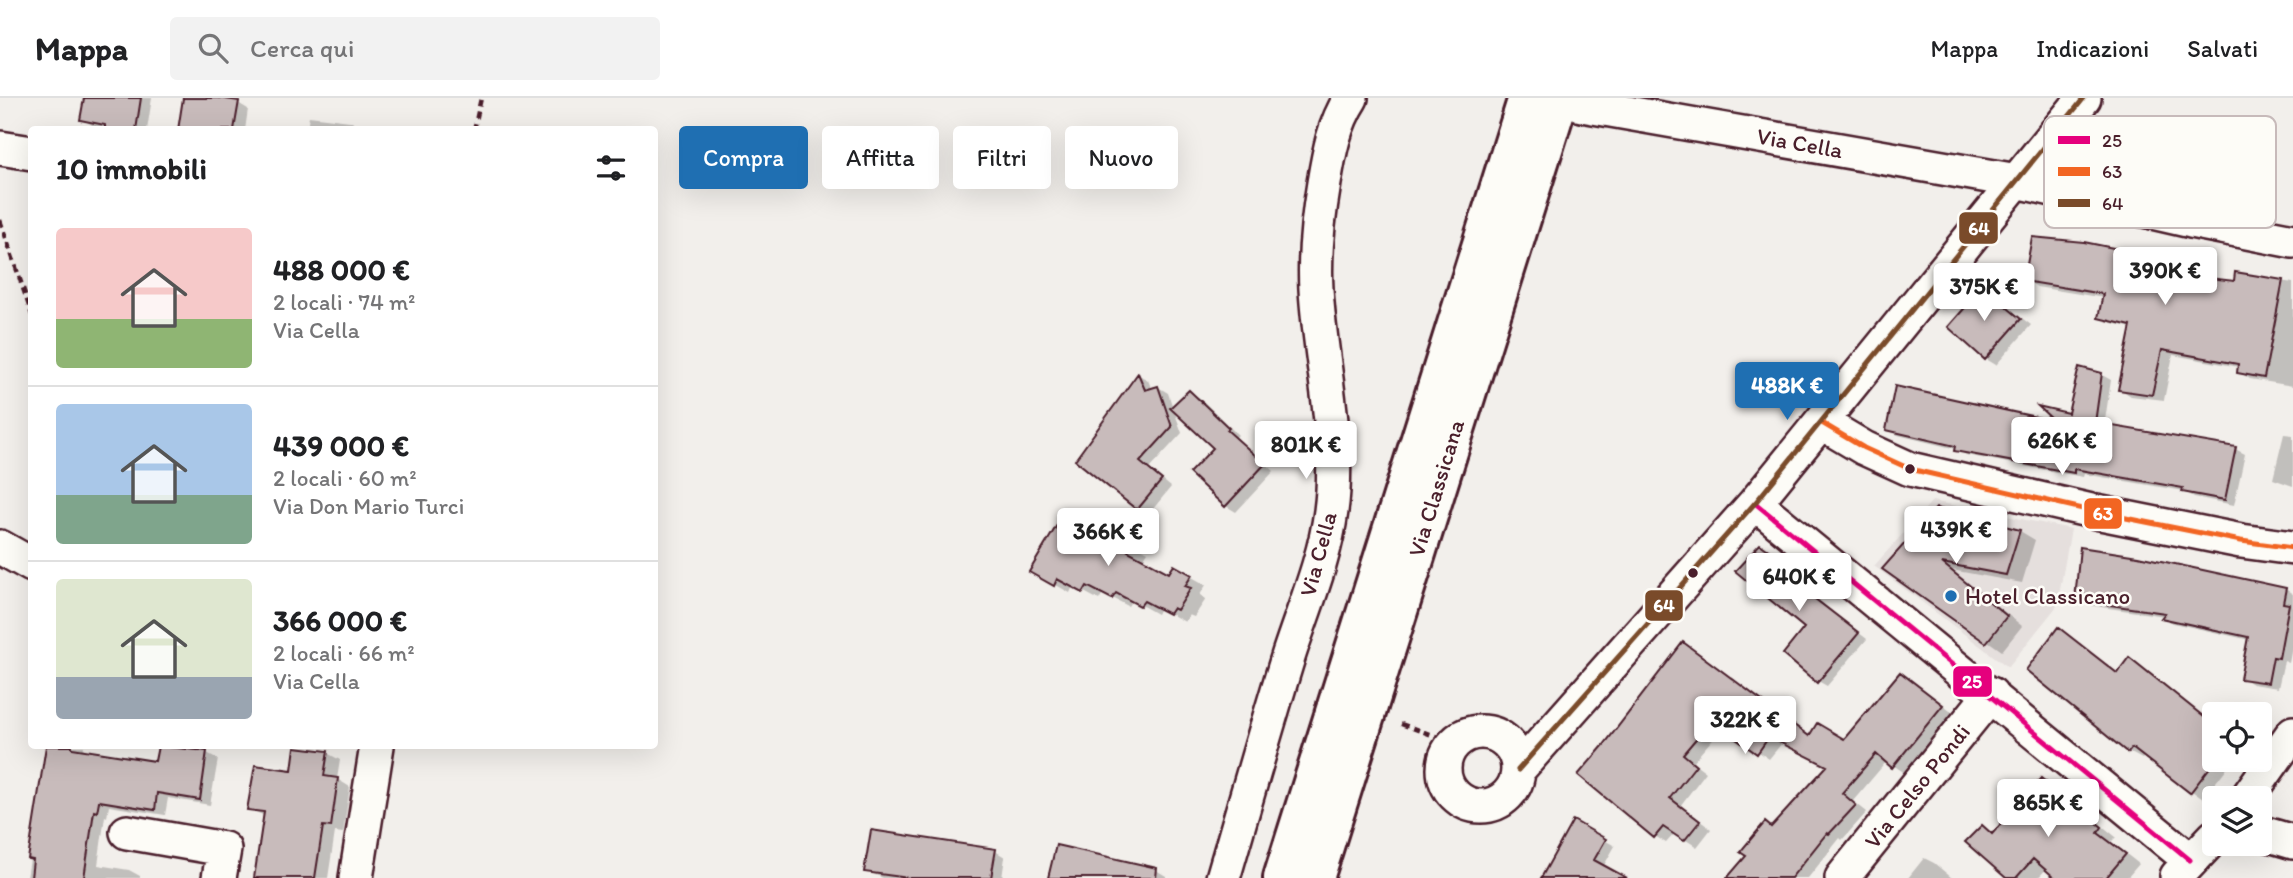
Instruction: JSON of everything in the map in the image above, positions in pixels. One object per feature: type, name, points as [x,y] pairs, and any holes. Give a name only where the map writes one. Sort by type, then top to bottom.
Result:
[{"type":"highway","name":"Via Classicana","points":[[1283,878],[1528,98]]},
{"type":"highway","name":"Via Classicana","points":[[1314,878],[1571,102]]},
{"type":"street","name":"Via Cella","points":[[1223,878],[1331,514],[1333,454],[1316,288],[1318,230],[1334,132],[1341,113],[1351,98]]},
{"type":"street","points":[[2069,116],[2084,98]]},
{"type":"street","name":"Via Cella","points":[[1571,102],[2044,187]]},
{"type":"street","points":[[0,148],[28,152]]},
{"type":"street","points":[[1518,770],[1755,503],[2044,148]]},
{"type":"street","name":"Via Cella","points":[[2227,228],[2293,241]]},
{"type":"street","points":[[1822,423],[1864,448],[1910,469],[2096,512],[2241,541],[2293,548]]},
{"type":"street","points":[[1755,503],[1991,694],[2183,869],[2202,849]]},
{"type":"street","points":[[0,547],[28,563]]},
{"type":"street","name":"Via Celso Pondi","points":[[1842,878],[1991,694]]},
{"type":"street","points":[[1489,732],[1501,737],[1510,746],[1516,757],[1518,770],[1516,781],[1502,800],[1491,805],[1468,804],[1457,798],[1449,789],[1444,765],[1447,753],[1455,743],[1465,735],[1489,732]]},
{"type":"street","points":[[2255,786],[2293,733]]},
{"type":"street","points":[[355,878],[376,749]]},
{"type":"street","points":[[127,832],[224,849],[219,878]]},
{"type":"street","points":[[2272,836],[2293,842]]},
{"type":"path","points":[[475,126],[481,98]]},
{"type":"path","points":[[0,220],[28,303]]},
{"type":"path","points":[[1401,724],[1455,743]]},
{"type":"shaded area","points":[[1932,501],[2071,529],[2057,606],[2008,667],[1874,566]]},
{"type":"building","points":[[84,98],[141,98],[137,126],[105,126],[80,120]]},
{"type":"building","points":[[183,98],[239,101],[235,126],[179,126]]},
{"type":"building","points":[[2032,237],[2084,242],[2153,256],[2150,271],[2234,281],[2235,272],[2283,280],[2264,378],[2237,373],[2238,364],[2162,350],[2152,395],[2118,390],[2131,326],[2098,318],[2103,294],[2024,281]]},
{"type":"building","points":[[1983,287],[2021,319],[1985,360],[1948,327]]},
{"type":"building","points":[[2079,367],[2102,373],[2095,423],[2236,447],[2225,500],[2182,492],[2183,488],[2074,469],[2074,473],[1954,451],[1955,446],[1886,430],[1895,386],[2054,421],[2038,406],[2068,413]]},
{"type":"building","points":[[1138,373],[1145,390],[1158,386],[1172,427],[1140,462],[1162,480],[1137,510],[1075,460]]},
{"type":"building","points":[[1189,390],[1229,428],[1227,430],[1265,464],[1225,507],[1189,473],[1213,448],[1170,408]]},
{"type":"building","name":"Hotel Classicano","points":[[1936,508],[2020,530],[2006,575],[1942,563],[2007,616],[1986,643],[1882,569]]},
{"type":"building","points":[[1063,515],[1111,538],[1114,531],[1134,542],[1128,551],[1169,573],[1174,565],[1192,575],[1185,586],[1191,588],[1177,610],[1173,608],[1169,614],[1144,601],[1140,606],[1116,593],[1112,599],[1087,586],[1083,593],[1057,579],[1054,586],[1029,572]]},
{"type":"building","points":[[1760,544],[1813,582],[1805,591],[1859,633],[1817,683],[1783,654],[1804,628],[1735,571]]},
{"type":"building","points":[[2080,547],[2138,556],[2286,588],[2283,603],[2289,604],[2279,658],[2273,657],[2268,683],[2240,679],[2248,637],[2161,618],[2165,613],[2075,600]]},
{"type":"building","points":[[2058,627],[2117,673],[2129,657],[2202,715],[2202,772],[2206,772],[2190,793],[2132,748],[2128,753],[2026,670]]},
{"type":"building","points":[[1683,642],[1809,736],[1817,723],[1844,739],[1900,672],[1943,705],[1892,768],[1876,754],[1842,793],[1856,805],[1829,834],[1827,833],[1791,878],[1727,878],[1746,856],[1740,852],[1765,822],[1771,827],[1827,766],[1769,737],[1757,754],[1711,721],[1683,754],[1696,765],[1670,798],[1700,821],[1684,841],[1663,827],[1654,838],[1578,775]]},
{"type":"building","points":[[46,749],[78,749],[155,761],[157,749],[207,751],[200,800],[157,793],[155,810],[99,801],[97,812],[94,811],[84,878],[31,878],[33,860],[28,859]]},
{"type":"building","points":[[295,749],[328,751],[324,776],[338,778],[331,827],[323,826],[315,878],[254,878],[264,812],[247,810],[255,765],[292,770]]},
{"type":"building","points":[[2041,778],[2102,827],[2098,833],[2126,854],[2106,878],[2055,878],[2033,859],[2016,878],[2006,878],[1965,842],[1982,825],[1992,834]]},
{"type":"building","points":[[1573,820],[1606,839],[1594,860],[1627,878],[1541,878]]},
{"type":"building","points":[[871,830],[996,849],[991,878],[909,878],[864,872]]},
{"type":"building","points":[[1056,845],[1157,868],[1156,878],[1048,878]]},
{"type":"transit line","name":"64","points":[[2069,116],[2084,98]]},
{"type":"transit line","name":"64","points":[[1518,770],[1755,503],[2044,147]]},
{"type":"transit line","name":"63","points":[[1822,423],[1864,448],[1910,469],[2096,512],[2241,541],[2293,548]]},
{"type":"transit line","name":"25","points":[[1755,503],[2190,860]]},
{"type":"place","name":"Hotel Classicano","points":[[1951,596]]}]
